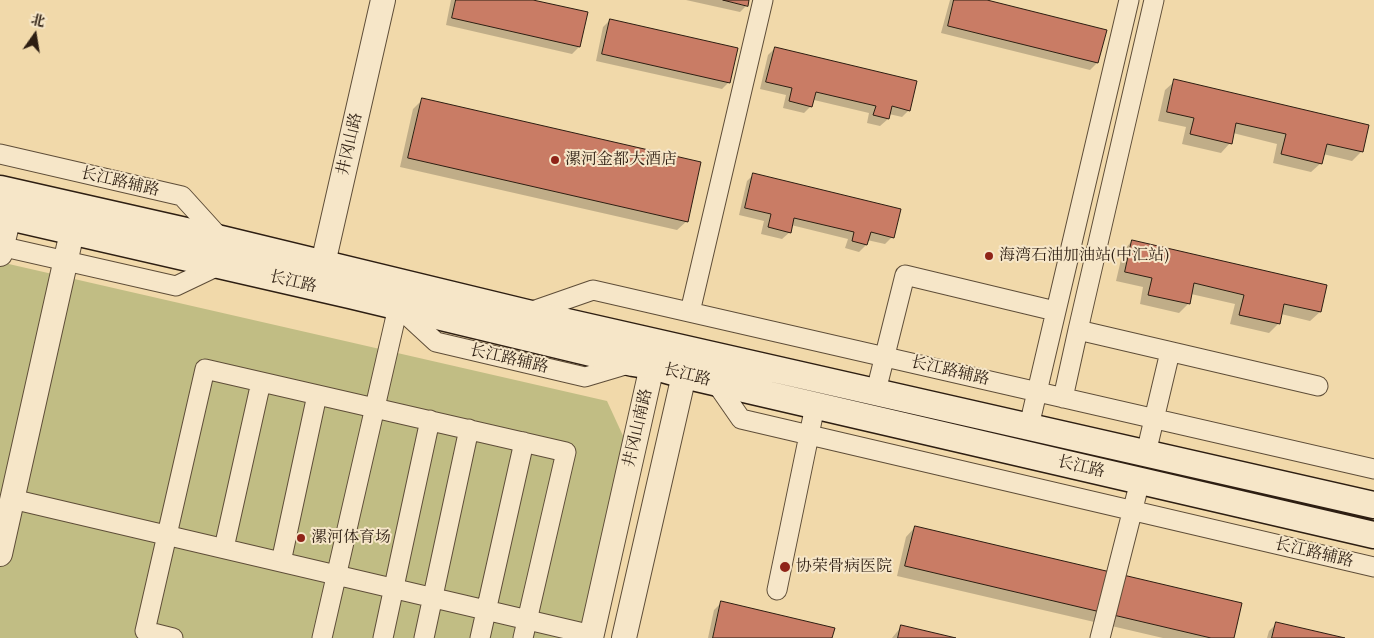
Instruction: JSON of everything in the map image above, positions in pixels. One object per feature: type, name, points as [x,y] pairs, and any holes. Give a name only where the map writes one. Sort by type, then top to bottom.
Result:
[{"type":"main road","name":"长江路","points":[[7,190],[222,240],[398,307],[684,376],[1374,535]]},
{"type":"main road","name":"长江路","points":[[4,216],[218,266],[320,276],[527,312],[1374,505]]},
{"type":"street","name":"井冈山路","points":[[320,276],[383,0]]},
{"type":"street","points":[[690,312],[763,0]]},
{"type":"street","points":[[1028,426],[1129,0]]},
{"type":"street","points":[[1063,398],[1154,0]]},
{"type":"street","name":"长江路辅路","points":[[0,154],[182,196],[222,240]]},
{"type":"street","points":[[7,190],[1,249],[66,261],[176,286],[218,266]]},
{"type":"street","points":[[0,554],[72,232]]},
{"type":"street","points":[[876,391],[905,275],[1055,311]]},
{"type":"street","name":"长江路辅路","points":[[527,312],[593,290],[1374,469]]},
{"type":"street","points":[[322,638],[398,307]]},
{"type":"street","points":[[1078,330],[1318,386]]},
{"type":"street","name":"井冈山南路","points":[[592,636],[642,365],[675,346],[684,376],[624,638]]},
{"type":"street","points":[[1146,453],[1170,352]]},
{"type":"street","points":[[173,638],[145,632],[206,369],[566,452],[525,629]]},
{"type":"street","points":[[224,548],[261,382]]},
{"type":"street","name":"长江路辅路","points":[[716,383],[741,419],[1374,567]]},
{"type":"street","points":[[281,562],[317,395]]},
{"type":"street","points":[[777,590],[814,406]]},
{"type":"street","points":[[383,638],[430,420]]},
{"type":"street","points":[[424,638],[470,429]]},
{"type":"street","points":[[480,638],[524,442]]},
{"type":"street","points":[[1100,638],[1140,481]]},
{"type":"street","points":[[12,499],[486,610],[525,629],[592,636]]},
{"type":"shaded area","name":"漯河体育场","points":[[0,262],[607,401],[624,438],[580,638],[0,638]]},
{"type":"building","points":[[456,0],[533,0],[588,12],[580,47],[452,18]]},
{"type":"building","points":[[723,0],[749,0],[748,6]]},
{"type":"building","points":[[954,0],[987,0],[1107,30],[1098,63],[948,26]]},
{"type":"building","points":[[610,19],[738,48],[730,83],[602,54]]},
{"type":"building","points":[[775,47],[917,81],[910,111],[892,106],[889,119],[873,115],[876,106],[816,92],[812,107],[789,101],[792,88],[766,82]]},
{"type":"building","points":[[1174,79],[1369,125],[1363,152],[1327,144],[1322,164],[1281,154],[1286,134],[1236,123],[1232,144],[1190,134],[1194,118],[1167,112]]},
{"type":"building","name":"漯河金都大酒店","points":[[422,98],[701,162],[688,222],[408,158]]},
{"type":"building","points":[[753,173],[901,209],[894,238],[871,232],[867,245],[852,241],[854,232],[794,218],[791,233],[768,227],[771,214],[745,208]]},
{"type":"building","points":[[1132,240],[1327,285],[1321,312],[1284,304],[1280,324],[1239,315],[1244,295],[1194,283],[1190,304],[1148,295],[1152,278],[1125,272]]},
{"type":"building","points":[[915,526],[1242,603],[1234,638],[1211,638],[905,566]]},
{"type":"building","points":[[721,601],[835,628],[832,638],[713,638]]},
{"type":"building","points":[[1276,622],[1345,638],[1272,638]]},
{"type":"building","points":[[901,625],[956,638],[898,638]]},
{"type":"place","name":"漯河金都大酒店","points":[[555,160]]},
{"type":"place","name":"海湾石油加油站(中汇站)","points":[[989,256]]},
{"type":"place","name":"漯河体育场","points":[[301,538]]},
{"type":"place","name":"协荣骨病医院","points":[[785,567]]}]
